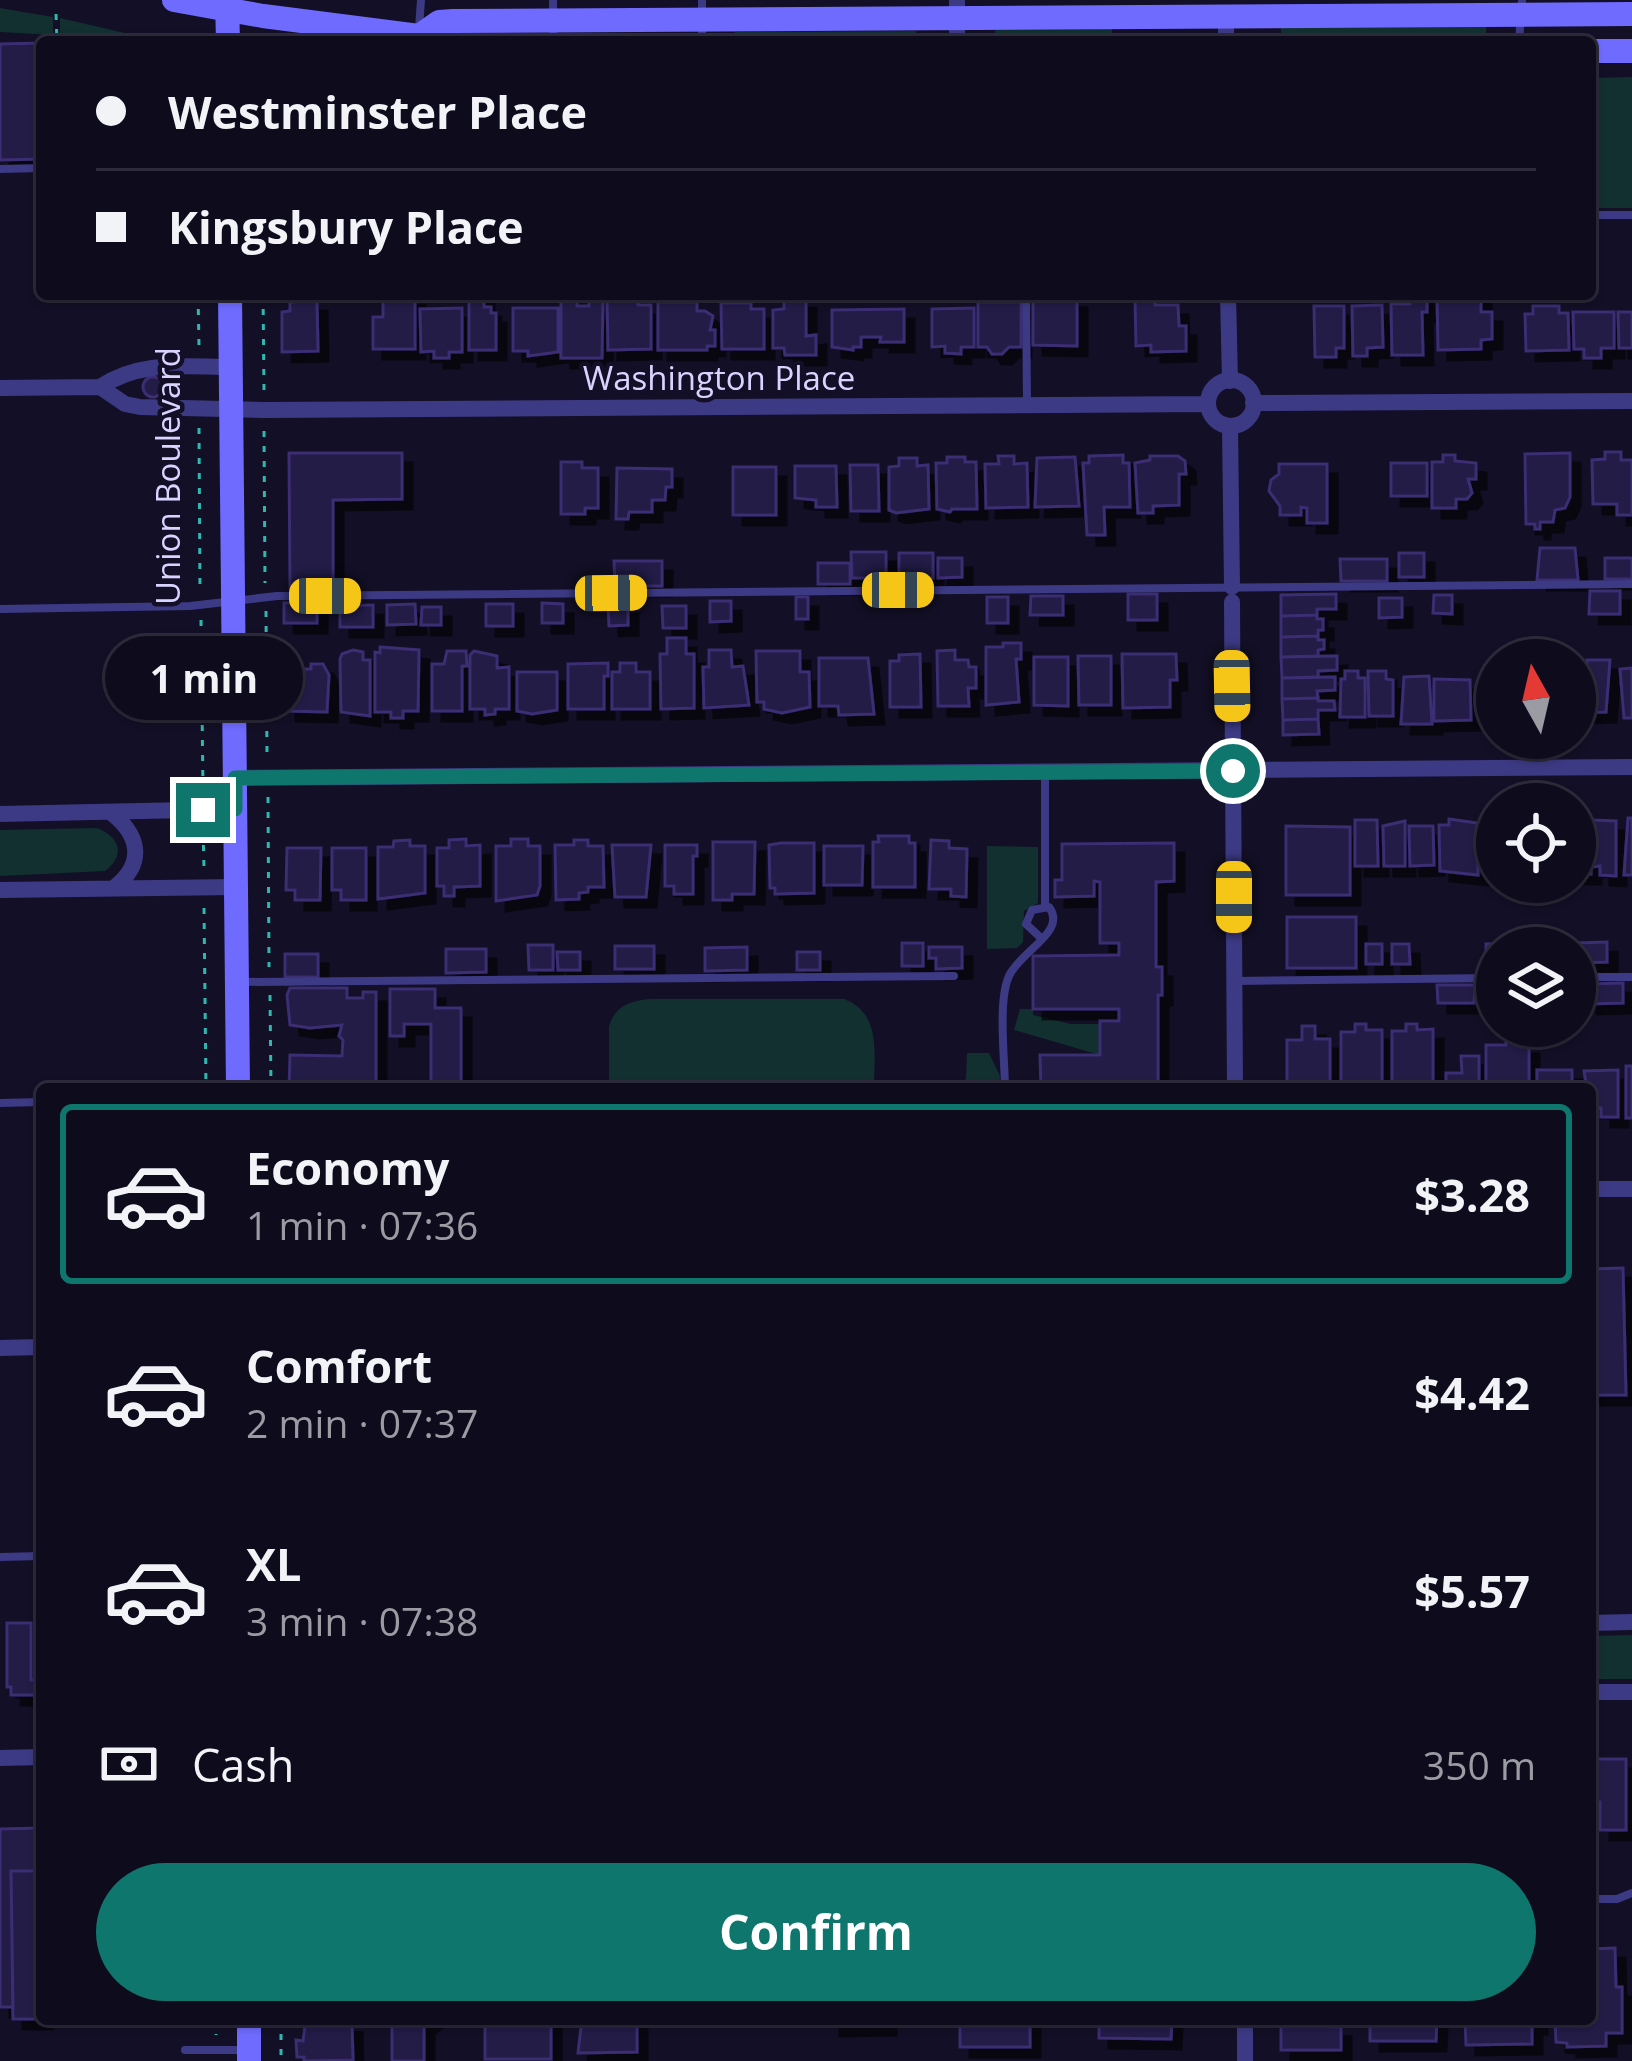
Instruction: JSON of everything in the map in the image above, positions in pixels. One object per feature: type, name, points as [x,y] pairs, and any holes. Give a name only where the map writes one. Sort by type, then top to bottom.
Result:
[{"type":"main road","points":[[174,0],[405,36]]},
{"type":"main road","points":[[227,5],[228,36]]},
{"type":"main road","points":[[425,36],[439,22],[453,21],[957,20],[1226,29],[1521,8],[1632,14]]},
{"type":"main road","points":[[1596,51],[1632,51]]},
{"type":"main road","name":"Union Boulevard","points":[[230,300],[238,1083]]},
{"type":"street","points":[[1228,300],[1230,381]]},
{"type":"street","points":[[0,388],[100,387],[126,370],[144,367],[231,367]]},
{"type":"street","points":[[1230,381],[1249,390],[1253,403],[1244,422],[1230,426],[1217,422],[1208,404],[1211,391],[1230,381]]},
{"type":"street","name":"Washington Place","points":[[100,387],[124,404],[264,410],[1208,404]]},
{"type":"street","points":[[1253,403],[1632,401]]},
{"type":"street","points":[[1230,426],[1235,1083]]},
{"type":"street","points":[[235,778],[1632,767]]},
{"type":"street","points":[[0,814],[235,809]]},
{"type":"street","points":[[110,812],[127,825],[136,840],[136,863],[115,888]]},
{"type":"street","points":[[0,890],[236,887]]},
{"type":"street","points":[[1596,1190],[1632,1189]]},
{"type":"street","points":[[0,1348],[36,1347]]},
{"type":"street","points":[[1596,1623],[1632,1622]]},
{"type":"street","points":[[1596,1692],[1632,1692]]},
{"type":"street","points":[[0,1758],[36,1757]]},
{"type":"street","points":[[1245,2025],[1245,2061]]},
{"type":"lane","points":[[421,0],[422,36]]},
{"type":"lane","points":[[0,169],[36,168]]},
{"type":"lane","points":[[1596,215],[1632,215]]},
{"type":"lane","points":[[1026,300],[1028,405]]},
{"type":"lane","points":[[0,609],[200,604],[266,597],[1232,594],[1632,584]]},
{"type":"lane","points":[[1045,772],[1045,907]]},
{"type":"lane","points":[[1005,1083],[1007,979],[1055,925],[1056,916],[1045,907]]},
{"type":"lane","points":[[1040,937],[1028,930],[1027,917],[1032,910],[1045,907]]},
{"type":"lane","points":[[237,982],[954,976]]},
{"type":"lane","points":[[1596,977],[1632,977]]},
{"type":"lane","points":[[1234,981],[1476,978]]},
{"type":"lane","points":[[0,1103],[36,1102]]},
{"type":"lane","points":[[0,1557],[36,1556]]},
{"type":"lane","points":[[1596,1899],[1632,1893]]},
{"type":"lane","points":[[185,2050],[249,2055]]},
{"type":"path","points":[[56,14],[57,36]]},
{"type":"path","name":"Union Boulevard","points":[[198,300],[199,367]]},
{"type":"path","points":[[263,300],[271,1083]]},
{"type":"path","name":"Union Boulevard","points":[[199,408],[206,1083]]},
{"type":"path","points":[[281,2025],[281,2061]]},
{"type":"green space","points":[[0,8],[53,17],[53,35],[0,32]]},
{"type":"green space","points":[[60,18],[138,36],[60,36]]},
{"type":"green space","points":[[1486,27],[1486,36],[1281,36],[1281,28]]},
{"type":"green space","points":[[1112,29],[1112,36],[996,36],[995,30]]},
{"type":"green space","points":[[916,31],[916,36],[735,36],[735,32]]},
{"type":"green space","points":[[1632,77],[1632,208],[1596,208],[1596,78]]},
{"type":"green space","points":[[97,828],[118,847],[116,859],[105,871],[0,876],[0,830]]},
{"type":"green space","points":[[987,846],[1038,847],[1038,903],[1024,911],[1023,942],[1017,948],[987,949]]},
{"type":"green space","points":[[649,999],[844,999],[865,1014],[870,1025],[874,1083],[609,1083],[609,1026],[619,1009]]},
{"type":"green space","points":[[1020,1009],[1033,1009],[1033,1015],[1071,1024],[1100,1024],[1100,1055],[1014,1030]]},
{"type":"green space","points":[[967,1053],[989,1053],[999,1083],[957,1083],[966,1079]]},
{"type":"green space","points":[[1632,1635],[1632,1679],[1596,1679],[1596,1636]]},
{"type":"building","points":[[36,43],[36,159],[0,160],[0,44]]},
{"type":"building","points":[[383,300],[415,300],[415,349],[373,349],[373,317],[383,317]]},
{"type":"building","points":[[469,300],[484,300],[484,307],[496,313],[496,350],[469,350]]},
{"type":"building","points":[[561,300],[589,306],[589,300],[603,300],[602,358],[561,358]]},
{"type":"building","points":[[607,300],[651,305],[651,349],[608,350]]},
{"type":"building","points":[[784,300],[806,300],[806,336],[816,335],[816,355],[785,355],[784,348],[773,348],[773,310],[784,309]]},
{"type":"building","points":[[1033,300],[1077,300],[1077,346],[1033,345]]},
{"type":"building","points":[[1135,300],[1178,305],[1179,326],[1186,326],[1186,351],[1151,352],[1151,345],[1136,346]]},
{"type":"building","points":[[1410,300],[1427,300],[1427,312],[1422,312],[1423,355],[1392,355],[1391,304],[1410,304]]},
{"type":"building","points":[[1437,300],[1481,300],[1481,312],[1492,312],[1492,339],[1481,340],[1481,349],[1438,350]]},
{"type":"building","points":[[317,301],[318,351],[282,352],[282,312],[290,311],[290,302]]},
{"type":"building","points":[[658,302],[697,302],[697,311],[713,316],[710,330],[715,330],[715,346],[658,350]]},
{"type":"building","points":[[978,302],[1021,302],[1021,347],[992,354],[987,347],[978,347]]},
{"type":"building","points":[[721,303],[751,303],[751,309],[764,309],[764,349],[722,349]]},
{"type":"building","points":[[1382,305],[1383,347],[1367,348],[1367,356],[1353,356],[1352,306]]},
{"type":"building","points":[[1314,306],[1344,306],[1344,348],[1336,348],[1336,357],[1315,357]]},
{"type":"building","points":[[1533,306],[1559,306],[1559,313],[1568,313],[1569,350],[1526,351],[1525,314],[1533,314]]},
{"type":"building","points":[[462,308],[462,352],[434,358],[434,351],[421,352],[420,309]]},
{"type":"building","points":[[513,308],[558,308],[558,352],[528,356],[528,351],[513,351]]},
{"type":"building","points":[[974,308],[974,347],[961,347],[961,354],[945,353],[945,346],[932,347],[932,309]]},
{"type":"building","points":[[904,309],[904,342],[861,337],[861,347],[853,350],[832,347],[832,310]]},
{"type":"building","points":[[1573,312],[1614,312],[1614,348],[1601,348],[1601,358],[1584,358],[1584,349],[1574,349]]},
{"type":"building","points":[[1618,312],[1632,312],[1632,348],[1619,348]]},
{"type":"building","points":[[153,377],[163,387],[153,397],[143,387]]},
{"type":"building","points":[[1605,452],[1621,452],[1621,460],[1632,460],[1632,515],[1617,515],[1617,504],[1593,504],[1592,460],[1605,459]]},
{"type":"building","points":[[289,453],[402,453],[402,499],[333,500],[333,588],[290,588]]},
{"type":"building","points":[[1570,453],[1570,497],[1565,508],[1555,510],[1553,522],[1540,522],[1540,529],[1535,529],[1535,524],[1526,524],[1525,454]]},
{"type":"building","points":[[1123,455],[1123,463],[1129,463],[1130,507],[1104,507],[1105,535],[1087,535],[1083,463],[1089,463],[1089,456]]},
{"type":"building","points":[[1443,455],[1476,463],[1476,479],[1468,479],[1472,493],[1467,499],[1456,499],[1456,508],[1432,508],[1432,462],[1443,462]]},
{"type":"building","points":[[998,456],[1014,456],[1014,464],[1027,463],[1028,507],[986,508],[985,464],[999,464]]},
{"type":"building","points":[[1150,456],[1178,456],[1185,461],[1186,474],[1179,474],[1179,505],[1153,506],[1153,513],[1138,513],[1135,463],[1150,460]]},
{"type":"building","points":[[947,457],[976,462],[977,509],[937,509],[936,463],[947,463]]},
{"type":"building","points":[[1075,457],[1079,506],[1035,507],[1037,458]]},
{"type":"building","points":[[899,458],[917,458],[917,466],[928,465],[929,509],[889,510],[889,467],[899,466]]},
{"type":"building","points":[[561,462],[598,468],[598,508],[585,508],[585,514],[561,514]]},
{"type":"building","points":[[1391,463],[1427,463],[1427,496],[1391,496]]},
{"type":"building","points":[[1279,464],[1327,464],[1327,523],[1307,523],[1307,508],[1301,507],[1301,515],[1280,515],[1280,506],[1269,491]]},
{"type":"building","points":[[850,465],[878,465],[879,511],[851,511]]},
{"type":"building","points":[[795,466],[836,466],[837,507],[816,507],[816,500],[795,498]]},
{"type":"building","points":[[733,467],[776,467],[776,515],[733,515]]},
{"type":"building","points":[[617,468],[672,469],[672,487],[666,487],[665,500],[652,500],[652,512],[629,512],[628,519],[616,519]]},
{"type":"building","points":[[1540,548],[1575,548],[1578,580],[1537,580]]},
{"type":"building","points":[[851,552],[886,552],[886,578],[852,578]]},
{"type":"building","points":[[899,553],[933,553],[933,578],[899,578]]},
{"type":"building","points":[[1399,553],[1424,553],[1424,577],[1399,577]]},
{"type":"building","points":[[938,558],[962,558],[962,577],[938,578]]},
{"type":"building","points":[[1605,558],[1632,558],[1632,579],[1605,579]]},
{"type":"building","points":[[1340,559],[1387,559],[1387,581],[1341,581]]},
{"type":"building","points":[[614,561],[662,561],[662,586],[615,586]]},
{"type":"building","points":[[818,563],[850,563],[850,584],[818,584]]},
{"type":"building","points":[[1590,591],[1620,591],[1620,614],[1589,614]]},
{"type":"building","points":[[1128,594],[1157,594],[1157,620],[1128,620]]},
{"type":"building","points":[[1336,594],[1336,609],[1281,616],[1281,595]]},
{"type":"building","points":[[1434,595],[1452,595],[1452,614],[1433,613]]},
{"type":"building","points":[[1031,596],[1063,596],[1063,615],[1030,615]]},
{"type":"building","points":[[796,597],[808,597],[808,619],[796,619]]},
{"type":"building","points":[[987,597],[1008,597],[1008,623],[987,623]]},
{"type":"building","points":[[1379,598],[1402,598],[1402,617],[1379,618]]},
{"type":"building","points":[[710,601],[731,601],[731,621],[710,622]]},
{"type":"building","points":[[317,602],[317,623],[284,623],[284,603]]},
{"type":"building","points":[[542,603],[563,604],[563,623],[542,623]]},
{"type":"building","points":[[415,604],[416,624],[387,625],[387,605]]},
{"type":"building","points":[[486,604],[513,604],[513,626],[486,626]]},
{"type":"building","points":[[608,604],[628,604],[628,625],[609,626]]},
{"type":"building","points":[[373,605],[373,627],[340,627],[340,606]]},
{"type":"building","points":[[662,606],[686,606],[686,628],[663,628]]},
{"type":"building","points":[[422,607],[441,607],[441,625],[421,625]]},
{"type":"building","points":[[1281,616],[1323,619],[1318,636],[1281,637]]},
{"type":"building","points":[[1281,637],[1324,640],[1324,649],[1318,650],[1318,656],[1281,657]]},
{"type":"building","points":[[667,638],[686,638],[686,654],[694,654],[694,708],[661,709],[660,654],[667,654]]},
{"type":"building","points":[[1003,643],[1021,643],[1021,659],[1016,659],[1019,702],[986,705],[986,647],[1003,647]]},
{"type":"building","points":[[380,647],[419,650],[418,711],[403,711],[403,718],[375,712],[375,652],[380,653]]},
{"type":"building","points":[[353,650],[370,660],[370,716],[341,712],[340,659]]},
{"type":"building","points":[[709,650],[731,650],[732,667],[743,666],[749,705],[704,708],[703,667],[709,667]]},
{"type":"building","points":[[955,650],[955,660],[968,660],[969,667],[976,667],[976,688],[968,688],[969,706],[938,706],[937,651]]},
{"type":"building","points":[[447,651],[466,651],[462,711],[432,711],[432,664],[444,664]]},
{"type":"building","points":[[474,651],[497,656],[497,668],[509,667],[509,709],[485,715],[485,709],[470,709],[470,655]]},
{"type":"building","points":[[756,651],[800,651],[800,672],[809,672],[810,707],[782,713],[757,702]]},
{"type":"building","points":[[920,654],[921,707],[890,707],[890,661],[899,661],[899,655]]},
{"type":"building","points":[[1122,654],[1176,654],[1177,680],[1170,680],[1170,707],[1123,708]]},
{"type":"building","points":[[1078,656],[1111,656],[1111,705],[1079,705]]},
{"type":"building","points":[[1337,656],[1337,670],[1318,671],[1318,677],[1282,678],[1281,657]]},
{"type":"building","points":[[1034,657],[1068,657],[1068,706],[1034,705]]},
{"type":"building","points":[[819,658],[868,658],[874,714],[839,715],[838,706],[819,706]]},
{"type":"building","points":[[1596,660],[1610,660],[1606,712],[1596,712]]},
{"type":"building","points":[[608,663],[604,709],[568,709],[568,664]]},
{"type":"building","points":[[620,663],[636,663],[636,672],[650,672],[650,709],[612,709],[612,672],[620,672]]},
{"type":"building","points":[[311,664],[323,664],[329,675],[327,712],[286,711],[286,669],[311,669]]},
{"type":"building","points":[[1632,668],[1632,718],[1624,718],[1620,669]]},
{"type":"building","points":[[1345,671],[1358,671],[1358,678],[1365,678],[1365,717],[1340,717]]},
{"type":"building","points":[[1368,671],[1386,671],[1386,679],[1393,680],[1393,716],[1369,716]]},
{"type":"building","points":[[517,672],[557,672],[557,710],[517,711]]},
{"type":"building","points":[[1429,676],[1432,724],[1401,724],[1404,677]]},
{"type":"building","points":[[1335,677],[1335,690],[1317,691],[1318,698],[1282,699],[1282,678]]},
{"type":"building","points":[[1434,679],[1470,680],[1471,720],[1434,721]]},
{"type":"building","points":[[1282,699],[1334,701],[1335,710],[1318,710],[1318,719],[1283,720]]},
{"type":"building","points":[[1318,719],[1319,734],[1283,735],[1283,720]]},
{"type":"building","points":[[1628,818],[1632,818],[1632,875],[1624,875]]},
{"type":"building","points":[[1449,819],[1476,823],[1476,875],[1440,871],[1439,825],[1449,825]]},
{"type":"building","points":[[1355,820],[1377,820],[1378,866],[1355,866]]},
{"type":"building","points":[[1596,820],[1616,821],[1616,876],[1600,875],[1600,866],[1596,866]]},
{"type":"building","points":[[1405,821],[1405,866],[1384,866],[1383,826]]},
{"type":"building","points":[[1286,826],[1350,827],[1350,895],[1286,895]]},
{"type":"building","points":[[1409,826],[1433,826],[1434,865],[1410,866]]},
{"type":"building","points":[[878,836],[909,836],[909,843],[915,843],[915,887],[873,887],[873,842],[879,842]]},
{"type":"building","points":[[466,839],[466,846],[480,845],[480,886],[454,887],[454,896],[444,896],[444,886],[437,886],[437,848],[449,848],[449,840]]},
{"type":"building","points":[[511,839],[528,839],[528,846],[540,846],[540,886],[537,895],[496,901],[496,846],[511,846]]},
{"type":"building","points":[[410,840],[410,846],[425,846],[425,893],[378,899],[378,847]]},
{"type":"building","points":[[574,840],[603,846],[604,887],[588,887],[579,899],[556,900],[555,845],[574,845]]},
{"type":"building","points":[[931,840],[967,849],[966,897],[951,896],[951,889],[929,889]]},
{"type":"building","points":[[713,842],[755,842],[754,894],[713,900]]},
{"type":"building","points":[[814,843],[814,893],[775,894],[775,888],[770,888],[769,845]]},
{"type":"building","points":[[1174,843],[1174,881],[1156,882],[1156,967],[1162,967],[1158,1082],[1175,1083],[1041,1083],[1040,1055],[1100,1055],[1100,1021],[1119,1021],[1119,1009],[1033,1009],[1033,956],[1119,955],[1119,943],[1100,943],[1100,882],[1094,881],[1094,896],[1055,897],[1055,880],[1062,880],[1062,844]]},
{"type":"building","points":[[612,845],[651,845],[646,897],[615,897]]},
{"type":"building","points":[[665,845],[697,845],[693,894],[674,894],[674,886],[665,886]]},
{"type":"building","points":[[824,846],[863,846],[862,885],[824,885]]},
{"type":"building","points":[[287,848],[321,848],[320,900],[295,900],[295,890],[286,890]]},
{"type":"building","points":[[332,848],[366,848],[366,900],[341,900],[341,890],[332,890]]},
{"type":"building","points":[[1287,917],[1356,917],[1356,968],[1287,968]]},
{"type":"building","points":[[1596,942],[1607,942],[1607,962],[1596,962]]},
{"type":"building","points":[[902,943],[923,943],[923,966],[902,966]]},
{"type":"building","points":[[1366,944],[1382,944],[1382,964],[1366,964]]},
{"type":"building","points":[[1392,944],[1409,944],[1410,964],[1392,964]]},
{"type":"building","points":[[528,945],[553,945],[553,970],[529,970]]},
{"type":"building","points":[[615,946],[654,946],[654,969],[615,969]]},
{"type":"building","points":[[747,947],[747,970],[705,971],[705,948]]},
{"type":"building","points":[[929,947],[962,947],[962,968],[936,969]]},
{"type":"building","points":[[446,949],[486,949],[486,972],[446,973]]},
{"type":"building","points":[[557,952],[580,952],[580,970],[558,970]]},
{"type":"building","points":[[797,952],[820,952],[820,970],[797,970]]},
{"type":"building","points":[[285,954],[318,954],[318,977],[285,977]]},
{"type":"building","points":[[1623,983],[1623,1003],[1596,1004],[1596,984]]},
{"type":"building","points":[[1437,985],[1475,985],[1474,1003],[1438,1003]]},
{"type":"building","points":[[290,988],[347,988],[347,998],[376,992],[376,1083],[289,1083],[290,1055],[342,1056],[343,1040],[339,1036],[342,1025],[290,1025]]},
{"type":"building","points":[[390,989],[435,989],[435,1008],[461,1008],[461,1083],[431,1083],[431,1024],[404,1024],[404,1036],[390,1036]]},
{"type":"building","points":[[1355,1024],[1382,1030],[1382,1083],[1341,1083],[1341,1032],[1355,1032]]},
{"type":"building","points":[[1406,1024],[1417,1024],[1417,1030],[1433,1029],[1433,1083],[1392,1083],[1392,1031],[1406,1031]]},
{"type":"building","points":[[1302,1026],[1315,1026],[1315,1039],[1330,1039],[1330,1083],[1287,1083],[1287,1040],[1302,1040]]},
{"type":"building","points":[[1486,1047],[1529,1047],[1529,1083],[1486,1083]]},
{"type":"building","points":[[1461,1056],[1479,1056],[1479,1083],[1446,1083],[1446,1073],[1462,1073]]},
{"type":"building","points":[[1626,1066],[1632,1066],[1632,1118],[1626,1118]]},
{"type":"building","points":[[1537,1070],[1572,1070],[1572,1083],[1537,1083]]},
{"type":"building","points":[[1618,1070],[1618,1117],[1601,1117],[1601,1108],[1596,1108],[1596,1083],[1586,1083],[1584,1071]]},
{"type":"building","points":[[1623,1268],[1626,1395],[1596,1395],[1596,1269]]},
{"type":"building","points":[[7,1623],[31,1623],[31,1680],[36,1680],[36,1695],[11,1695],[7,1687]]},
{"type":"building","points":[[1596,1759],[1626,1759],[1626,1830],[1600,1830],[1600,1802],[1596,1802]]},
{"type":"building","points":[[36,1828],[36,1871],[11,1871],[13,2007],[0,2007],[0,1829]]},
{"type":"building","points":[[11,1871],[36,1871],[36,2019],[13,2019]]},
{"type":"building","points":[[1615,1948],[1616,1987],[1622,1987],[1622,2033],[1606,2033],[1606,2046],[1567,2047],[1567,2043],[1556,2042],[1555,2025],[1596,2025],[1596,1949]]},
{"type":"building","points":[[305,2025],[352,2025],[353,2060],[304,2061],[297,2057],[296,2040],[303,2041]]},
{"type":"building","points":[[392,2025],[424,2025],[424,2061],[392,2061]]},
{"type":"building","points":[[485,2025],[551,2025],[551,2059],[485,2059]]},
{"type":"building","points":[[581,2025],[637,2025],[637,2052],[578,2053]]},
{"type":"building","points":[[960,2025],[1030,2025],[1030,2047],[960,2047]]},
{"type":"building","points":[[1099,2025],[1172,2025],[1171,2039],[1099,2038]]},
{"type":"building","points":[[1281,2025],[1341,2027],[1341,2050],[1281,2050]]},
{"type":"building","points":[[1370,2025],[1437,2025],[1436,2041],[1370,2041]]},
{"type":"building","points":[[1465,2025],[1532,2025],[1532,2044],[1466,2045]]},
{"type":"route","points":[[203,810],[235,809],[235,778],[1233,771]]}]
